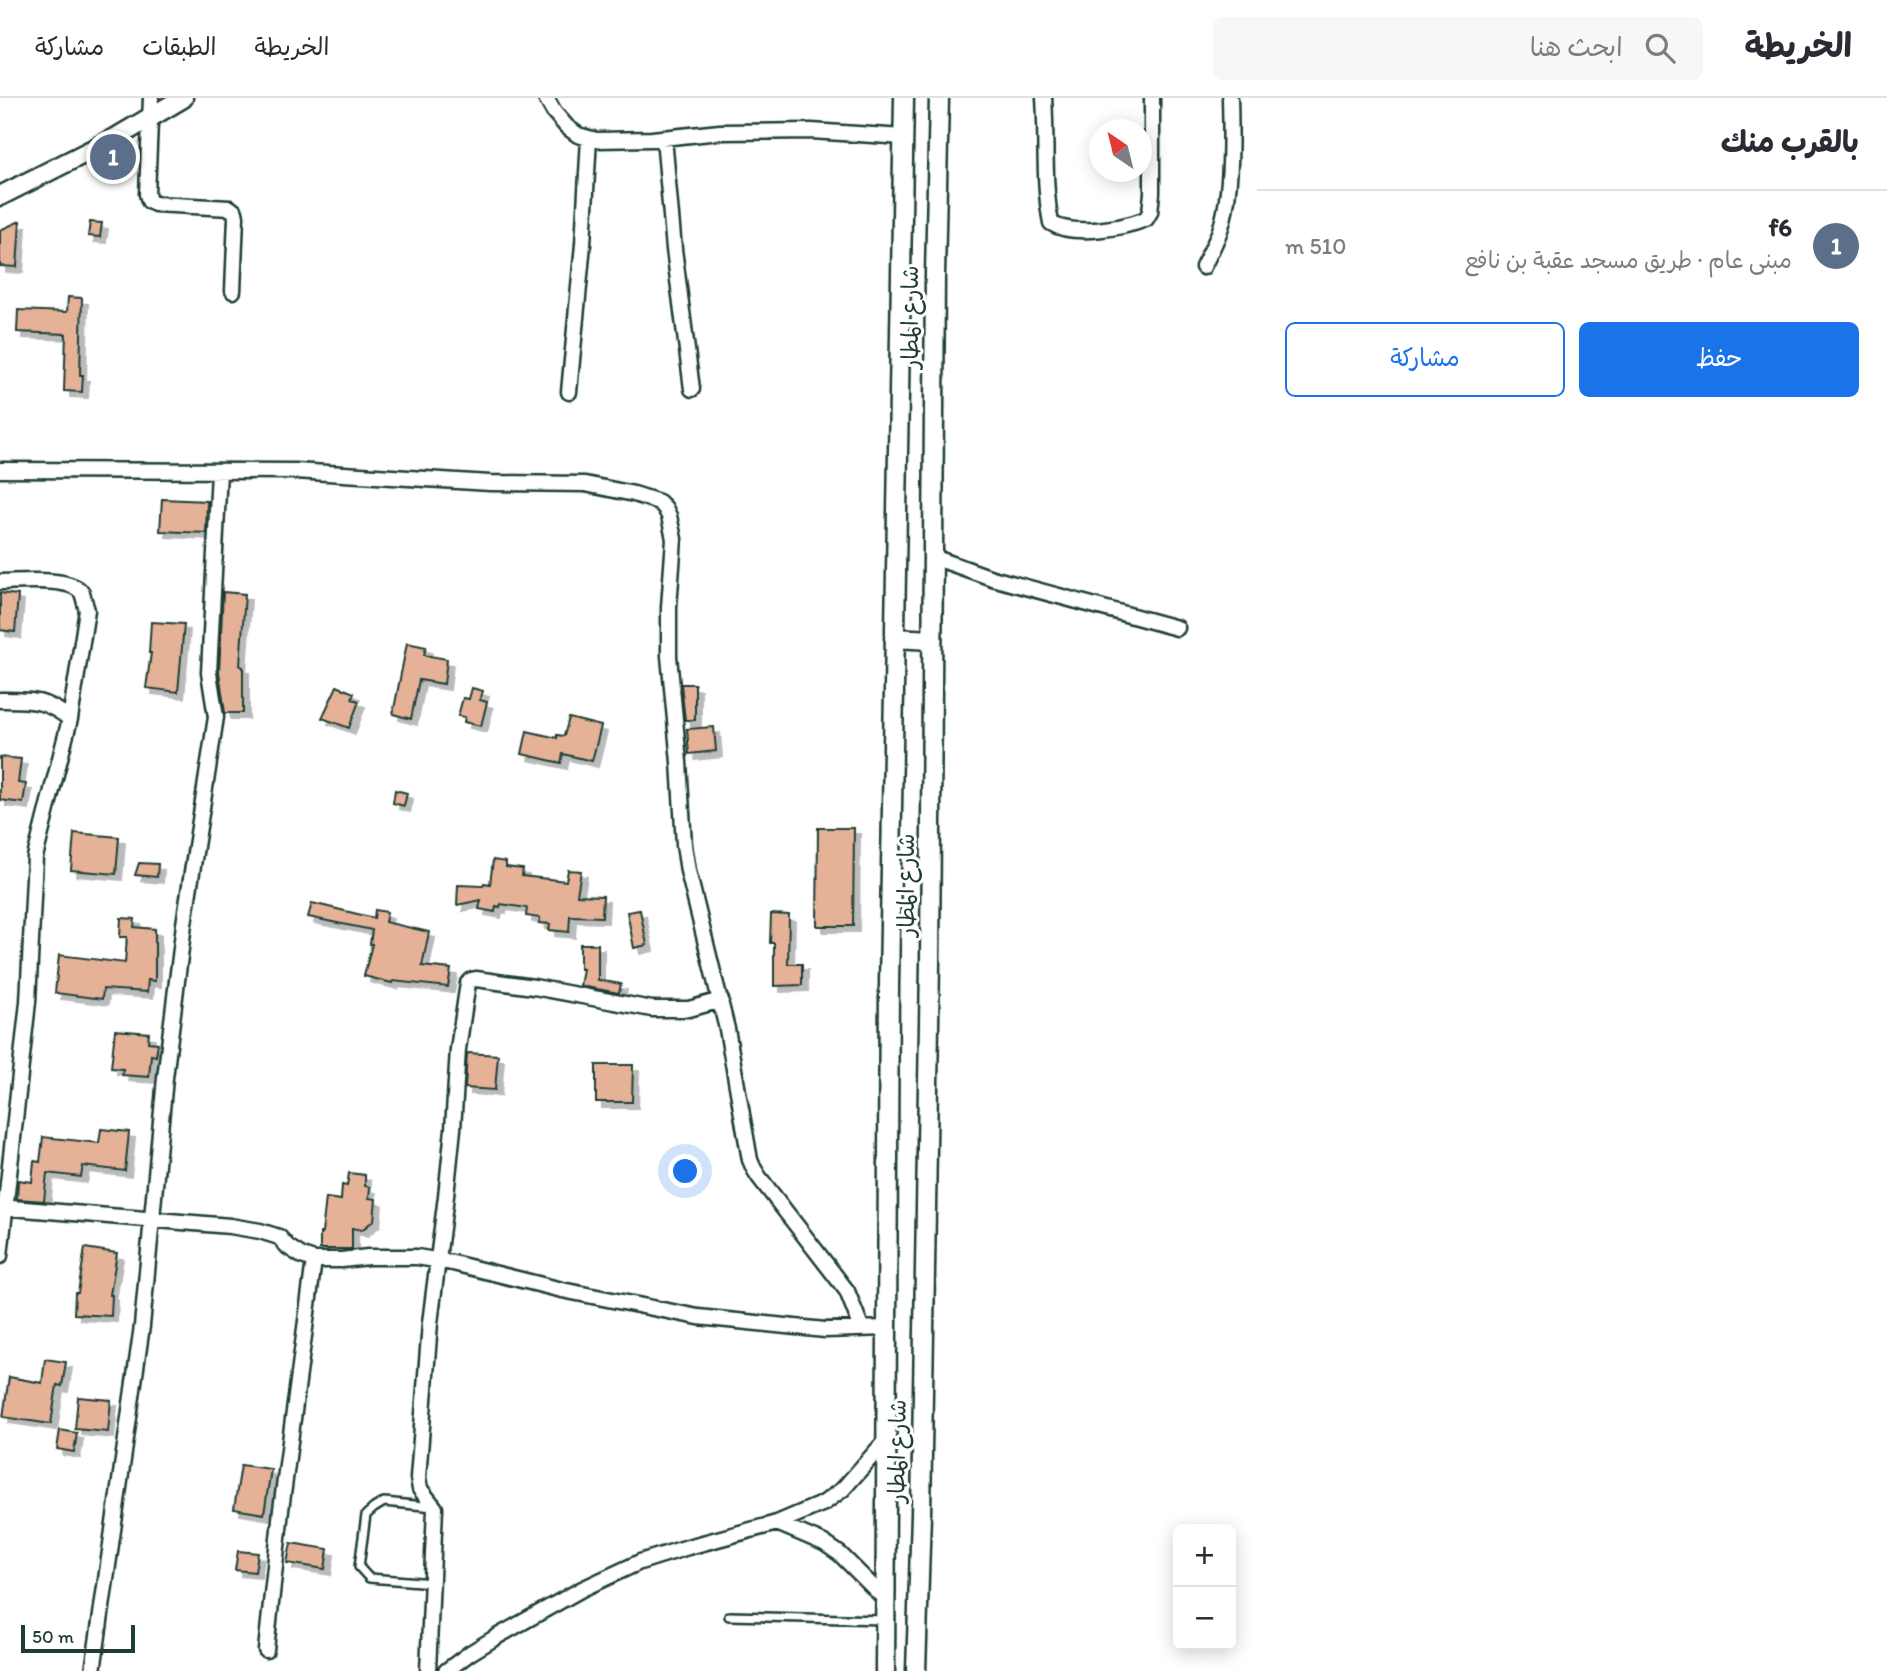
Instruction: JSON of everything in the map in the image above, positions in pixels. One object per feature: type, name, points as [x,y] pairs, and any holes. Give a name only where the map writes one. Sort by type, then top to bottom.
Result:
[{"type":"street","points":[[151,98],[146,194],[149,201],[155,204],[230,208],[234,212],[233,292]]},
{"type":"street","points":[[0,196],[117,137],[183,98]]},
{"type":"street","points":[[546,98],[567,127],[579,135],[596,140],[664,138],[720,132],[811,131],[904,136]]},
{"type":"street","name":"شارع المطار","points":[[886,1671],[894,639],[904,98]]},
{"type":"street","name":"شارع المطار","points":[[916,1671],[930,976],[934,274],[939,98]]},
{"type":"street","points":[[1044,98],[1051,223],[1072,229],[1112,229],[1146,219],[1150,212],[1152,98]]},
{"type":"street","points":[[1203,267],[1220,231],[1226,206],[1230,98]]},
{"type":"street","points":[[569,393],[583,244],[589,138]]},
{"type":"street","points":[[664,138],[674,249],[692,389]]},
{"type":"street","points":[[0,470],[295,471],[490,483],[585,484],[659,502],[665,508],[673,528],[674,539],[669,656],[684,845],[730,1042],[750,1160],[754,1169],[847,1291],[862,1329]]},
{"type":"street","points":[[93,1671],[142,1326],[165,1078],[184,924],[216,717],[209,673],[219,471]]},
{"type":"street","points":[[933,557],[992,578],[1177,628]]},
{"type":"street","points":[[0,582],[60,582],[75,586],[82,594],[87,610],[70,719],[35,857],[28,1003],[2,1207],[0,1256]]},
{"type":"street","points":[[894,639],[932,640]]},
{"type":"street","points":[[0,700],[38,701],[56,708],[70,719]]},
{"type":"street","points":[[428,1671],[435,1508],[418,1484],[422,1412],[453,1129],[458,1049],[468,983],[476,979],[534,987],[652,1009],[689,1009],[721,1000]]},
{"type":"street","points":[[2,1207],[230,1226],[279,1237],[288,1247],[314,1260],[417,1257],[698,1317],[825,1330],[887,1328]]},
{"type":"street","points":[[267,1650],[281,1510],[314,1260]]},
{"type":"street","points":[[446,1671],[498,1636],[582,1589],[640,1562],[778,1524],[824,1503],[843,1489],[888,1438]]},
{"type":"street","points":[[778,1524],[832,1548],[886,1600]]},
{"type":"lane","points":[[433,1583],[369,1578],[359,1567],[366,1515],[374,1508],[384,1502],[435,1508]]},
{"type":"lane","points":[[729,1616],[886,1620]]},
{"type":"building","points":[[20,221],[17,267],[0,266],[0,230]]},
{"type":"building","points":[[90,222],[102,223],[100,237],[88,236]]},
{"type":"building","points":[[68,297],[82,298],[82,392],[64,391],[66,334],[17,332],[18,310],[67,312]]},
{"type":"building","points":[[162,499],[207,501],[206,533],[160,531]]},
{"type":"building","points":[[223,592],[245,594],[240,666],[243,667],[243,713],[225,713],[219,672]]},
{"type":"building","points":[[0,593],[18,595],[15,632],[0,630]]},
{"type":"building","points":[[151,622],[184,624],[178,692],[146,688],[151,653]]},
{"type":"building","points":[[407,643],[426,647],[424,655],[447,659],[444,684],[419,680],[411,719],[393,714]]},
{"type":"building","points":[[681,684],[695,684],[695,720],[685,720]]},
{"type":"building","points":[[337,686],[354,693],[352,699],[359,701],[349,728],[322,718]]},
{"type":"building","points":[[472,688],[483,691],[480,700],[487,702],[481,726],[464,722],[465,717],[458,716],[463,698],[469,699]]},
{"type":"building","points":[[569,718],[601,726],[592,761],[563,754],[561,763],[522,754],[527,731],[557,738],[557,735],[564,736]]},
{"type":"building","points":[[714,727],[716,751],[689,754],[687,729]]},
{"type":"building","points":[[0,757],[21,759],[18,783],[26,784],[23,803],[0,800]]},
{"type":"building","points":[[395,790],[407,793],[404,806],[393,803]]},
{"type":"building","points":[[818,828],[854,828],[853,926],[817,926]]},
{"type":"building","points":[[74,833],[119,837],[116,874],[71,870]]},
{"type":"building","points":[[493,860],[506,862],[506,867],[523,869],[522,876],[566,881],[568,870],[581,871],[577,895],[603,896],[602,917],[570,916],[569,932],[549,930],[550,924],[539,923],[540,918],[526,916],[527,908],[501,904],[500,907],[496,906],[495,912],[479,909],[481,900],[457,905],[458,885],[490,884]]},
{"type":"building","points":[[139,863],[158,864],[157,877],[135,875]]},
{"type":"building","points":[[312,903],[374,918],[375,910],[387,912],[385,922],[429,932],[422,966],[451,969],[448,987],[392,983],[364,976],[372,944],[372,930],[308,917]]},
{"type":"building","points":[[640,910],[647,945],[634,948],[627,912]]},
{"type":"building","points":[[771,914],[789,915],[788,964],[802,964],[802,985],[774,986],[774,943],[770,943]]},
{"type":"building","points":[[121,918],[135,919],[134,927],[155,929],[155,981],[148,980],[147,992],[103,989],[102,999],[55,993],[59,955],[125,963],[127,937],[120,937]]},
{"type":"building","points":[[580,944],[598,944],[598,980],[621,984],[619,993],[580,986],[583,969],[580,969]]},
{"type":"building","points":[[115,1030],[149,1033],[148,1042],[158,1043],[156,1056],[151,1055],[149,1077],[122,1075],[123,1069],[111,1068]]},
{"type":"building","points":[[467,1053],[498,1055],[495,1090],[465,1088]]},
{"type":"building","points":[[596,1065],[633,1065],[632,1102],[596,1102]]},
{"type":"building","points":[[101,1129],[129,1132],[125,1171],[83,1166],[81,1177],[47,1173],[44,1201],[17,1199],[18,1180],[32,1182],[34,1161],[40,1162],[43,1137],[99,1143]]},
{"type":"building","points":[[349,1173],[365,1175],[365,1186],[370,1187],[369,1198],[376,1199],[374,1220],[362,1230],[352,1228],[352,1249],[320,1249],[326,1198],[341,1200],[342,1185],[347,1186]]},
{"type":"building","points":[[85,1248],[117,1253],[110,1295],[111,1316],[74,1314],[75,1293],[78,1293]]},
{"type":"building","points":[[45,1359],[66,1362],[62,1386],[57,1385],[51,1424],[3,1417],[9,1377],[42,1383]]},
{"type":"building","points":[[78,1397],[111,1400],[108,1432],[75,1429]]},
{"type":"building","points":[[60,1430],[77,1433],[74,1452],[57,1449]]},
{"type":"building","points":[[241,1465],[271,1469],[264,1514],[234,1509]]},
{"type":"building","points":[[291,1543],[328,1549],[325,1569],[287,1563]]},
{"type":"building","points":[[238,1551],[258,1553],[255,1572],[235,1570]]},
{"type":"place","name":"f6","points":[[113,157]]}]
